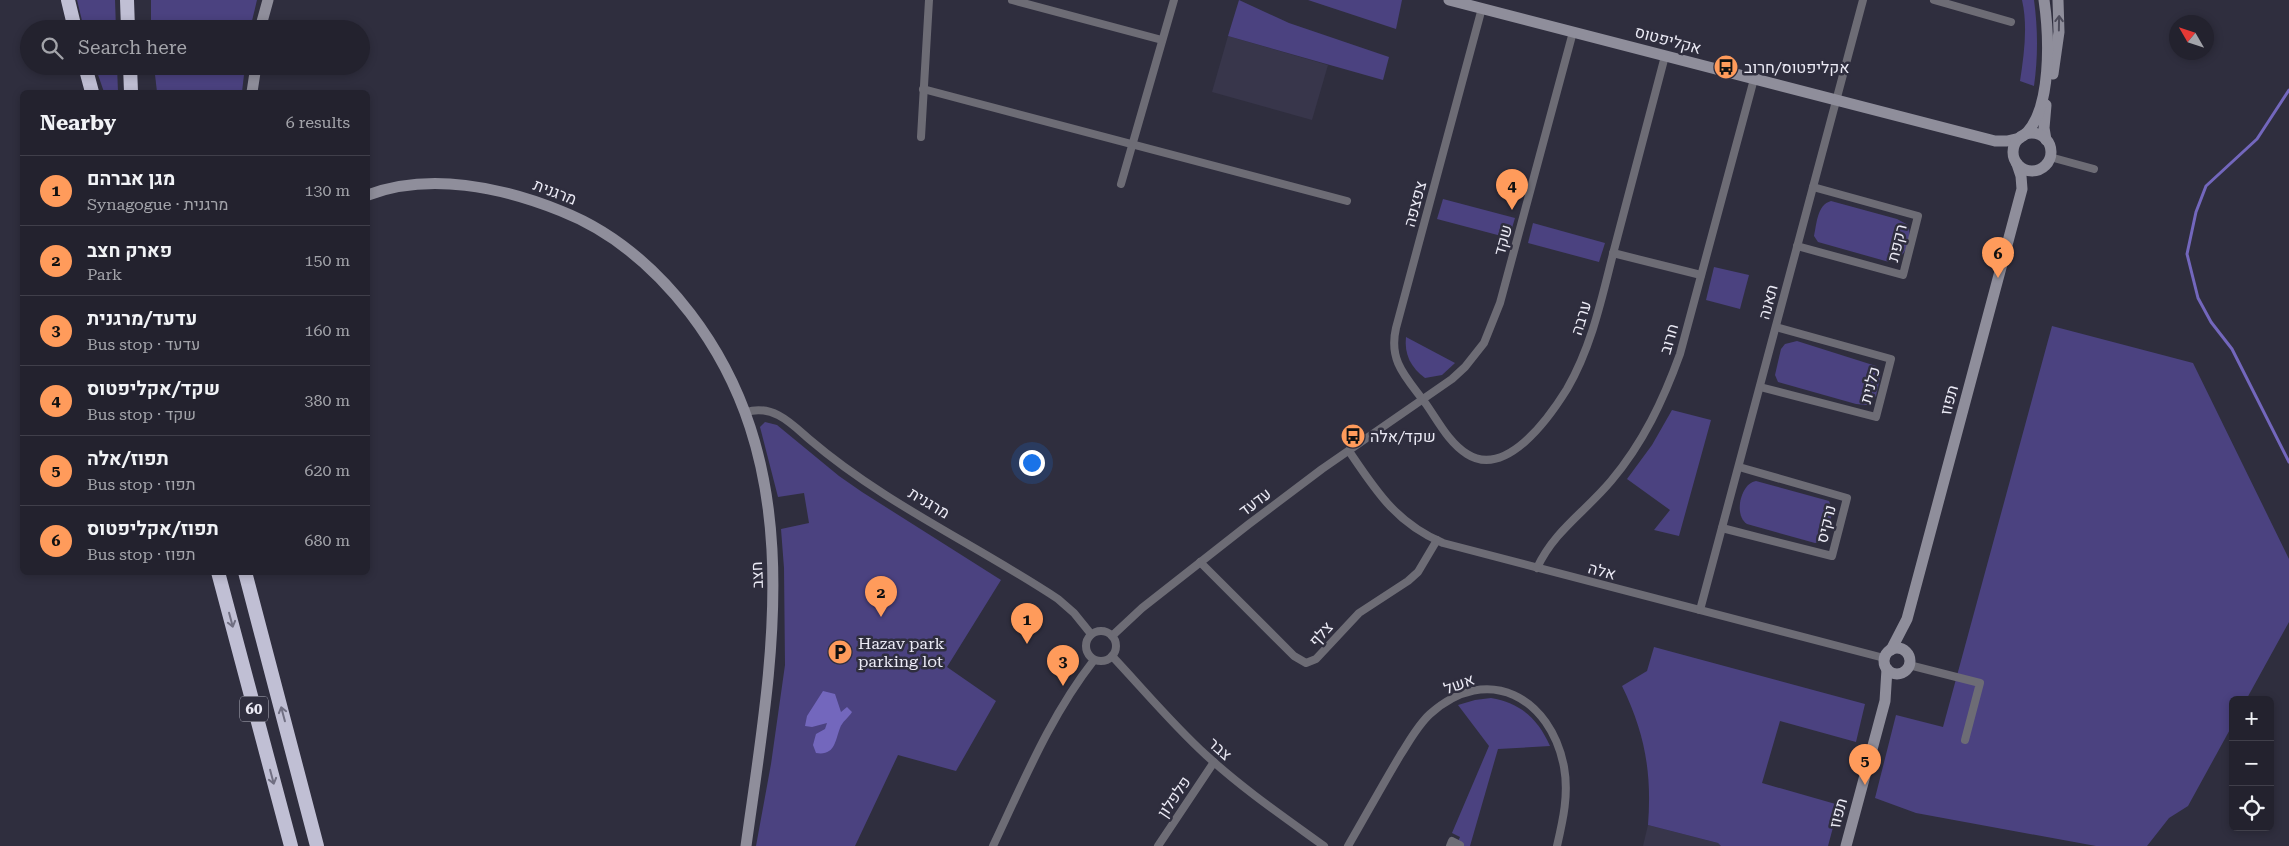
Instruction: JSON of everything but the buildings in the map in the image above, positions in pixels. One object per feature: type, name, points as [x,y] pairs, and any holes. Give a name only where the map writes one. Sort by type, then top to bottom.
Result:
[{"type":"highway","points":[[68,0],[74,20]]},
{"type":"highway","points":[[126,0],[127,20]]},
{"type":"highway","points":[[87,75],[91,90]]},
{"type":"highway","points":[[130,75],[131,90]]},
{"type":"highway","name":"60","points":[[219,575],[290,846]]},
{"type":"highway","name":"60","points":[[246,575],[318,846]]},
{"type":"street","points":[[262,20],[268,0]]},
{"type":"street","points":[[921,137],[929,0]]},
{"type":"street","points":[[1012,0],[1162,40]]},
{"type":"street","points":[[1121,184],[1174,0]]},
{"type":"street","name":"אקליפטוס","points":[[1449,0],[1995,141],[2007,141],[2022,136]]},
{"type":"street","name":"תאנה","points":[[1700,610],[1863,0]]},
{"type":"street","points":[[1934,0],[2011,22]]},
{"type":"street","points":[[2022,136],[2034,133],[2046,140],[2050,146],[2050,157],[2046,164],[2038,169],[2027,170],[2016,162],[2013,150],[2022,136],[2036,118],[2044,89],[2048,49],[2044,0]]},
{"type":"street","points":[[2046,140],[2044,120],[2059,32],[2058,0]]},
{"type":"street","name":"צפצפה","points":[[1423,400],[1396,361],[1393,352],[1394,338],[1482,8]]},
{"type":"street","name":"שקד","points":[[1423,400],[1465,367],[1476,355],[1490,330],[1502,296],[1573,32]]},
{"type":"street","name":"ערבה","points":[[1423,400],[1452,441],[1468,455],[1484,460],[1502,457],[1511,452],[1546,418],[1574,375],[1595,323],[1665,56]]},
{"type":"street","points":[[252,90],[255,75]]},
{"type":"street","name":"חרוב","points":[[1537,568],[1553,539],[1592,501],[1626,462],[1656,414],[1680,354],[1754,79]]},
{"type":"street","points":[[923,88],[1347,201]]},
{"type":"street","name":"אקליפטוס","points":[[1995,141],[2016,162]]},
{"type":"street","points":[[2050,157],[2094,169]]},
{"type":"street","name":"תפוז","points":[[1846,846],[1885,701],[1906,664],[1905,641],[1907,619],[2022,189],[2021,176],[2016,162]]},
{"type":"street","name":"תפוז","points":[[2022,189],[2038,169]]},
{"type":"street","name":"מרגנית","points":[[370,194],[400,186],[454,185],[494,190],[546,205],[590,225],[629,251],[665,284],[694,318]]},
{"type":"street","name":"רקפת","points":[[1798,246],[1903,275],[1918,216],[1813,187]]},
{"type":"street","points":[[1613,253],[1701,275]]},
{"type":"street","name":"חצב","points":[[694,318],[724,365],[746,412],[757,450],[766,494],[773,551],[774,589],[771,665],[746,846]]},
{"type":"street","name":"כלנית","points":[[1760,387],[1876,417],[1891,359],[1776,327]]},
{"type":"street","name":"עדעד","points":[[1112,636],[1138,611],[1200,562],[1349,450],[1423,400]]},
{"type":"street","name":"מרגנית","points":[[746,412],[765,411],[781,416],[836,462],[872,488],[1058,599],[1074,613],[1091,634]]},
{"type":"street","name":"אלה","points":[[1349,450],[1378,493],[1397,515],[1418,531],[1437,540],[1537,568],[1887,659]]},
{"type":"street","name":"נרקיס","points":[[1722,528],[1832,556],[1847,498],[1739,467]]},
{"type":"street","name":"צלף","points":[[1200,562],[1294,656],[1303,662],[1309,663],[1320,656],[1359,613],[1418,572],[1437,540]]},
{"type":"street","name":"תפוז","points":[[1885,701],[1887,659],[1907,619]]},
{"type":"street","points":[[1102,631],[1112,636],[1116,644],[1112,656],[1105,661],[1094,660],[1089,656],[1086,648],[1087,639],[1091,634],[1102,631]]},
{"type":"street","points":[[1900,649],[1906,664],[1893,674],[1887,659],[1900,649]]},
{"type":"street","name":"צבר","points":[[1112,656],[1185,735],[1214,762],[1324,846]]},
{"type":"street","points":[[993,846],[1052,724],[1094,660]]},
{"type":"street","points":[[1906,664],[1980,684],[1965,740]]},
{"type":"street","name":"אשל","points":[[1348,846],[1422,722],[1435,710],[1451,700],[1478,690],[1491,689],[1502,690],[1524,699],[1543,717],[1555,738],[1564,768],[1566,791],[1557,846]]},
{"type":"street","name":"פלפלון","points":[[1158,846],[1214,762]]},
{"type":"street","points":[[1450,846],[1452,841],[1460,845]]},
{"type":"shaded area","points":[[77,0],[115,0],[116,20],[82,20]]},
{"type":"shaded area","points":[[151,0],[257,0],[252,20],[151,20]]},
{"type":"shaded area","points":[[1239,0],[1289,23],[1389,57],[1383,80],[1228,36]]},
{"type":"shaded area","points":[[1308,0],[1402,0],[1396,29]]},
{"type":"shaded area","points":[[2022,0],[2034,0],[2037,43],[2034,86],[2020,81],[2025,30]]},
{"type":"shaded area","points":[[1228,36],[1328,65],[1312,120],[1212,92]]},
{"type":"shaded area","points":[[98,75],[117,75],[118,90],[103,90]]},
{"type":"shaded area","points":[[155,75],[244,75],[242,90],[157,90]]},
{"type":"shaded area","points":[[1443,199],[1515,218],[1509,238],[1437,219]]},
{"type":"shaded area","points":[[1831,201],[1897,219],[1908,225],[1908,242],[1903,253],[1895,261],[1889,262],[1818,242],[1814,236],[1818,215],[1823,206]]},
{"type":"shaded area","points":[[1533,223],[1605,243],[1599,262],[1528,243]]},
{"type":"shaded area","points":[[1714,267],[1749,275],[1740,309],[1706,300]]},
{"type":"shaded area","points":[[2052,326],[2193,363],[2289,559],[2289,622],[2248,696],[2229,696],[2229,731],[2188,806],[2169,818],[2147,846],[2096,846],[1916,813],[1875,798],[1896,715],[1943,727]]},
{"type":"shaded area","points":[[1406,337],[1455,363],[1442,375],[1425,378],[1412,365],[1407,355]]},
{"type":"shaded area","points":[[1797,341],[1876,366],[1881,373],[1876,396],[1867,405],[1856,404],[1778,382],[1775,375],[1781,349],[1785,344]]},
{"type":"shaded area","points":[[1672,410],[1711,420],[1679,536],[1654,530],[1670,510],[1627,479],[1652,445]]},
{"type":"shaded area","points":[[765,422],[777,425],[839,476],[862,492],[1001,580],[947,667],[996,701],[956,771],[898,755],[855,846],[756,846],[771,764],[785,665],[784,568],[781,529],[809,523],[804,493],[778,497],[760,427]]},
{"type":"shaded area","points":[[1756,481],[1829,501],[1833,511],[1824,541],[1815,543],[1747,524],[1740,514],[1741,500],[1746,487]]},
{"type":"shaded area","points":[[1654,647],[1865,704],[1856,742],[1780,721],[1762,783],[1839,805],[1828,846],[1721,846],[1718,843],[1648,825],[1649,788],[1645,754],[1636,720],[1622,686],[1647,671]]},
{"type":"shaded area","points":[[823,691],[835,694],[841,712],[847,707],[852,712],[841,726],[831,750],[816,753],[813,745],[816,734],[825,729],[827,723],[812,727],[805,726],[807,716]]},
{"type":"shaded area","points":[[1491,698],[1502,700],[1520,708],[1534,720],[1550,746],[1498,749],[1470,846],[1456,846],[1460,837],[1452,833],[1489,746],[1458,705]]},
{"type":"shaded area","points":[[1648,825],[1718,843],[1721,846],[1643,846]]},
{"type":"waterway","points":[[2289,90],[2257,139],[2206,186],[2196,212],[2187,254],[2198,298],[2211,322],[2232,349],[2289,462]]},
{"type":"place","name":"אקליפטוס/חרוב","points":[[1726,67]]},
{"type":"place","name":"שקד/אקליפטוס","points":[[1512,210]]},
{"type":"place","name":"תפוז/אקליפטוס","points":[[1998,278]]},
{"type":"place","name":"שקד/אלה","points":[[1353,436]]},
{"type":"place","name":"פארק חצב","points":[[881,617]]},
{"type":"place","name":"מגן אברהם","points":[[1027,644]]},
{"type":"place","name":"Hazav park parking lot","points":[[840,652]]},
{"type":"place","name":"עדעד/מרגנית","points":[[1063,686]]},
{"type":"place","name":"תפוז/אלה","points":[[1865,785]]}]
